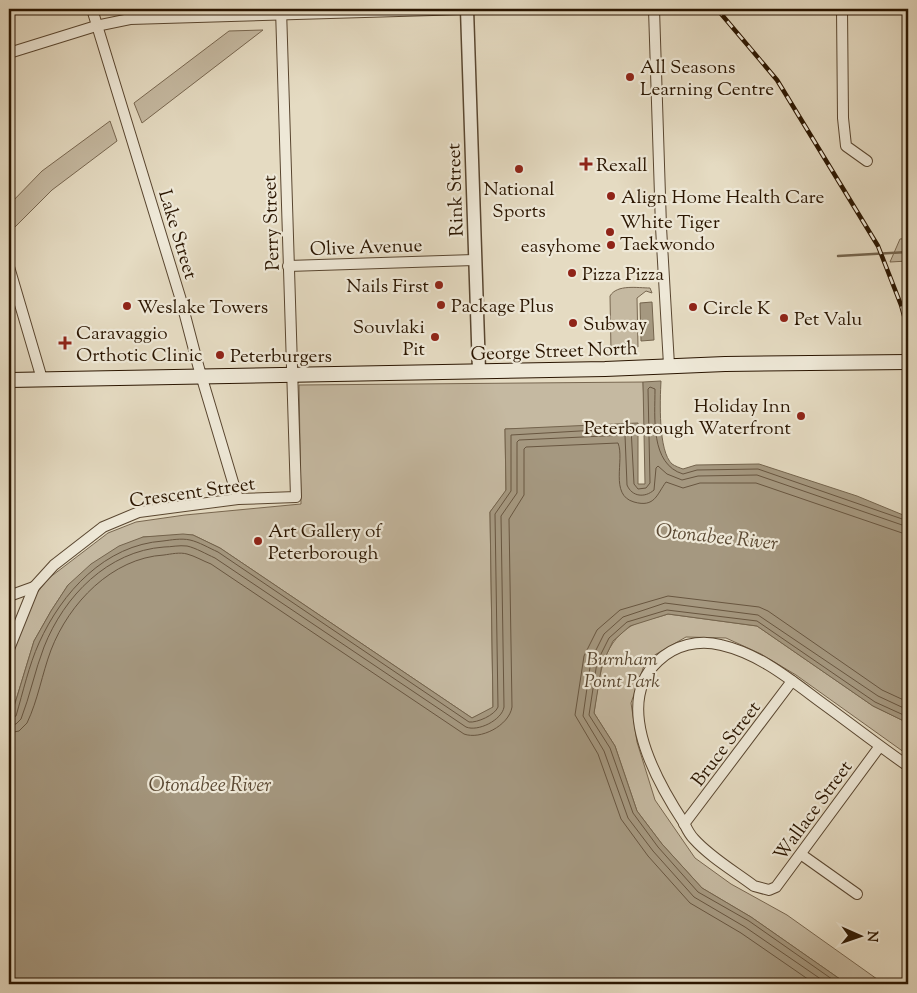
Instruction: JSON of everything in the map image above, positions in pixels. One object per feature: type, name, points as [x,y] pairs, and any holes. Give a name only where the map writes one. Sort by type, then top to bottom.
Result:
[{"type":"main road","name":"George Street North","points":[[9,380],[479,371],[669,365],[908,362]]},
{"type":"street","name":"Lake Street","points":[[92,9],[179,291],[201,377],[238,499]]},
{"type":"street","name":"Rink Street","points":[[467,9],[479,371]]},
{"type":"street","points":[[9,53],[96,26],[130,19],[282,11],[478,9]]},
{"type":"street","points":[[654,9],[662,236],[669,365]]},
{"type":"street","points":[[842,9],[843,118],[846,146],[867,161]]},
{"type":"street","name":"Perry Street","points":[[282,11],[296,497]]},
{"type":"street","name":"Olive Avenue","points":[[288,266],[474,260]]},
{"type":"street","points":[[9,267],[42,379]]},
{"type":"street","name":"Crescent Street","points":[[9,649],[34,587],[54,565],[103,527],[139,512],[238,499],[296,497]]},
{"type":"street","points":[[9,596],[34,587]]},
{"type":"street","points":[[684,824],[667,800],[647,754],[640,729],[639,699],[644,678],[651,668],[659,660],[680,646],[690,643],[710,643],[753,655],[792,681],[908,766]]},
{"type":"street","name":"Bruce Street","points":[[684,824],[792,681]]},
{"type":"street","name":"Wallace Street","points":[[684,824],[696,841],[754,886],[769,890],[776,887],[802,855],[880,746]]},
{"type":"street","points":[[802,855],[857,894]]},
{"type":"green space","points":[[263,30],[142,123],[134,103],[229,31]]},
{"type":"green space","points":[[110,121],[117,141],[52,190],[11,231],[9,205],[42,171]]},
{"type":"green space","points":[[908,238],[908,261],[890,262],[900,239]]},
{"type":"green space","points":[[623,288],[650,288],[652,293],[646,291],[637,298],[638,347],[611,351],[610,296],[613,292]]},
{"type":"green space","points":[[643,382],[645,426],[505,429],[506,491],[490,512],[493,708],[472,718],[220,548],[193,535],[143,537],[68,585],[34,641],[9,723],[9,662],[32,599],[49,578],[108,533],[136,522],[185,515],[301,504],[299,385]]},
{"type":"green space","name":"Burnham Point Park","points":[[668,614],[757,626],[873,706],[908,723],[908,755],[796,675],[761,654],[726,638],[686,637],[646,660],[631,703],[637,742],[655,800],[695,858],[731,884],[787,915],[884,984],[847,984],[751,917],[702,888],[662,844],[637,811],[615,746],[594,713],[600,676],[607,653],[613,643],[631,626]]},
{"type":"water","points":[[652,302],[654,340],[641,341],[640,303]]},
{"type":"water","name":"Otonabee River","points":[[661,381],[660,412],[662,437],[667,457],[673,465],[683,469],[696,465],[759,464],[857,496],[908,517],[908,723],[873,706],[757,626],[668,614],[630,626],[613,641],[602,664],[594,713],[615,746],[637,811],[662,844],[702,888],[751,917],[847,984],[9,984],[9,723],[34,641],[68,585],[91,564],[119,546],[143,537],[193,535],[220,548],[472,718],[493,707],[490,512],[506,490],[505,429],[638,423],[638,484],[645,484],[643,382]]},
{"type":"waterway","points":[[838,256],[908,252]]},
{"type":"railway","points":[[717,9],[777,80],[878,246],[901,305],[908,330]]},
{"type":"place","name":"All Seasons Learning Centre","points":[[630,77]]},
{"type":"place","name":"Rexall","points":[[586,164]]},
{"type":"place","name":"National Sports","points":[[519,169]]},
{"type":"place","name":"Align Home Health Care","points":[[611,196]]},
{"type":"place","name":"White Tiger Taekwondo","points":[[610,232]]},
{"type":"place","name":"easyhome","points":[[611,245]]},
{"type":"place","name":"Pizza Pizza","points":[[572,273]]},
{"type":"place","name":"Nails First","points":[[439,285]]},
{"type":"place","name":"Package Plus","points":[[441,305]]},
{"type":"place","name":"Weslake Towers","points":[[127,306]]},
{"type":"place","name":"Circle K","points":[[693,307]]},
{"type":"place","name":"Pet Valu","points":[[784,318]]},
{"type":"place","name":"Subway","points":[[573,323]]},
{"type":"place","name":"Souvlaki Pit","points":[[435,337]]},
{"type":"place","name":"Caravaggio Orthotic Clinic","points":[[65,343]]},
{"type":"place","name":"Peterburgers","points":[[220,355]]},
{"type":"place","name":"Holiday Inn Peterborough Waterfront","points":[[801,416]]},
{"type":"place","name":"Art Gallery of Peterborough","points":[[258,541]]}]
